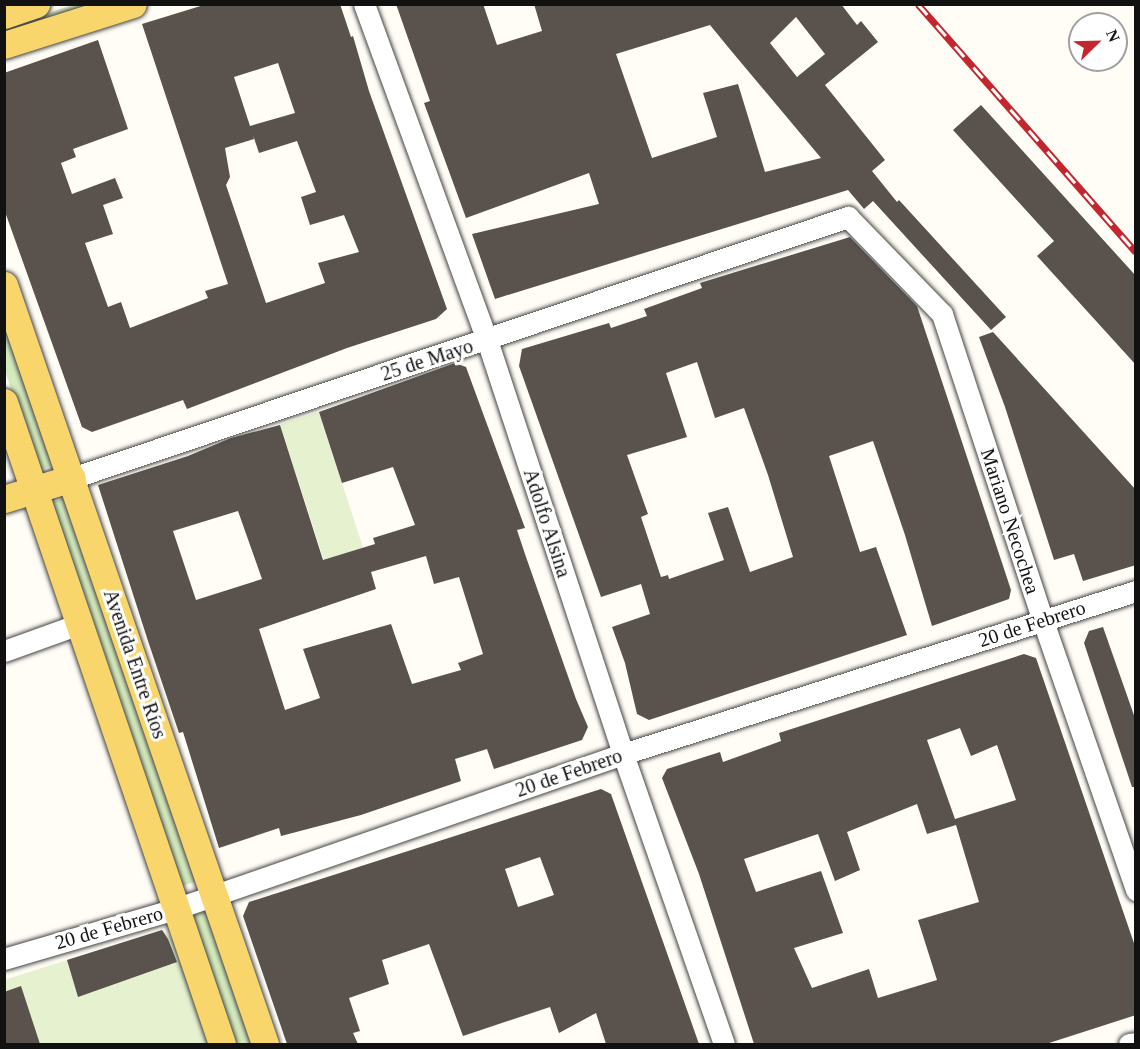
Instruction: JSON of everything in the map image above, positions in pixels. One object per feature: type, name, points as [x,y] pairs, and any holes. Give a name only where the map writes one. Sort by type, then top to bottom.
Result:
[{"type":"main road","points":[[4,15],[36,4]]},
{"type":"main road","points":[[4,45],[133,4]]},
{"type":"main road","name":"Avenida Entre Ríos","points":[[4,285],[265,1044]]},
{"type":"main road","name":"Avenida Entre Ríos","points":[[4,402],[222,1044]]},
{"type":"main road","name":"25 de Mayo","points":[[4,499],[72,478]]},
{"type":"street","name":"Adolfo Alsina","points":[[364,4],[487,340],[623,754],[724,1044]]},
{"type":"street","name":"25 de Mayo","points":[[72,478],[848,217]]},
{"type":"street","name":"Mariano Necochea","points":[[848,217],[942,314],[1043,621],[1136,890]]},
{"type":"street","name":"20 de Febrero","points":[[4,959],[175,909],[623,754],[1136,591]]},
{"type":"street","points":[[4,651],[79,624]]},
{"type":"street","points":[[1130,1044],[1136,1042]]},
{"type":"green space","points":[[73,5],[100,5],[5,36],[4,27]]},
{"type":"green space","points":[[4,319],[54,465],[38,470],[5,371]]},
{"type":"green space","points":[[319,412],[363,548],[324,561],[280,425]]},
{"type":"green space","points":[[65,498],[197,881],[181,886],[49,504]]},
{"type":"green space","points":[[206,911],[252,1044],[234,1044],[190,917]]},
{"type":"green space","points":[[162,930],[176,943],[208,1044],[5,1044],[4,980]]},
{"type":"building","points":[[207,4],[340,4],[447,309],[436,319],[347,348],[187,409],[183,400],[92,432],[82,427],[4,209],[4,73],[98,40],[128,129],[73,149],[76,157],[61,163],[72,194],[115,178],[123,198],[103,205],[113,234],[85,243],[108,307],[121,302],[130,328],[208,298],[205,291],[228,284],[142,24]],"holes":[[[278,63],[295,113],[250,126],[234,77]],[[253,135],[259,153],[297,141],[316,192],[301,197],[310,225],[344,215],[359,252],[318,263],[325,283],[266,303],[226,185],[230,177],[225,148],[254,139]]]},
{"type":"building","points":[[396,4],[483,4],[497,45],[542,31],[534,4],[841,4],[857,25],[861,21],[878,42],[825,85],[885,160],[872,171],[897,202],[899,200],[1006,317],[991,330],[873,201],[864,209],[848,190],[495,299],[472,234],[599,204],[589,173],[466,218],[424,103],[430,101]],"holes":[[[796,17],[825,54],[797,77],[770,43]],[[710,25],[728,47],[821,158],[765,172],[738,84],[703,93],[717,137],[652,158],[616,54]]]},
{"type":"building","points":[[981,105],[1136,276],[1136,365],[1037,256],[1054,241],[953,130]]},
{"type":"building","points":[[850,237],[917,306],[1011,590],[1009,599],[932,626],[905,535],[873,441],[829,456],[860,552],[876,547],[907,635],[649,720],[637,714],[625,663],[612,627],[650,614],[641,584],[601,597],[519,366],[522,349],[609,323],[611,328],[647,316],[644,309],[702,288],[700,283]],"holes":[[[697,362],[715,418],[744,408],[768,475],[793,557],[750,572],[728,507],[708,513],[724,560],[669,579],[668,575],[661,577],[641,517],[648,514],[627,455],[687,437],[666,373]]]},
{"type":"building","points":[[993,332],[1136,490],[1136,565],[1083,581],[1074,554],[1054,560],[1005,407],[979,337]]},
{"type":"building","points":[[455,363],[466,367],[525,528],[517,530],[588,727],[582,740],[494,769],[487,749],[455,759],[461,781],[361,815],[281,836],[279,828],[219,848],[183,732],[179,733],[98,485],[188,456],[231,438],[280,425],[323,560],[375,544],[373,538],[415,525],[393,467],[342,483],[319,412]],"holes":[[[238,511],[262,579],[196,600],[173,531]],[[426,556],[434,584],[459,577],[483,654],[458,663],[461,670],[412,684],[391,624],[303,649],[320,698],[285,710],[259,629],[376,589],[371,572]]]},
{"type":"building","points":[[1103,627],[1136,721],[1136,787],[1132,787],[1084,643],[1089,631]]},
{"type":"building","points":[[1024,654],[1036,658],[1136,949],[1136,1015],[1046,1044],[754,1044],[699,874],[662,778],[667,769],[720,752],[723,762],[781,741],[779,733]],"holes":[[[960,728],[971,756],[997,745],[1016,800],[955,819],[927,740]],[[917,804],[927,834],[956,825],[979,902],[918,920],[937,980],[878,998],[869,969],[812,988],[794,948],[843,933],[821,871],[756,892],[744,859],[818,834],[835,881],[860,870],[847,832]]]},
{"type":"building","points":[[601,789],[611,794],[699,1044],[606,1044],[596,1013],[559,1033],[550,1007],[463,1036],[429,944],[382,960],[389,984],[349,998],[360,1031],[353,1033],[358,1044],[287,1044],[243,916],[249,902]],"holes":[[[540,857],[554,895],[518,907],[505,869]]]},
{"type":"building","points":[[162,930],[177,962],[78,997],[67,960]]},
{"type":"building","points":[[21,986],[40,1044],[4,1044],[4,992]]},
{"type":"railway","points":[[918,4],[1136,252]]}]
